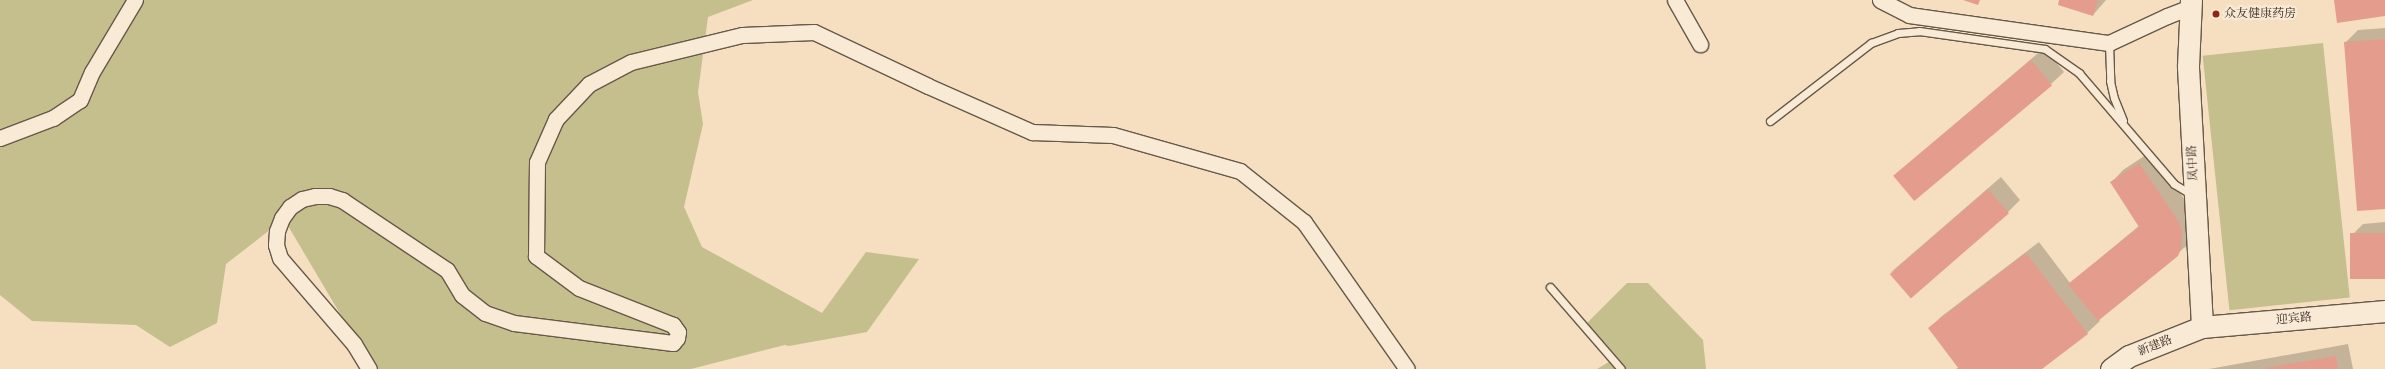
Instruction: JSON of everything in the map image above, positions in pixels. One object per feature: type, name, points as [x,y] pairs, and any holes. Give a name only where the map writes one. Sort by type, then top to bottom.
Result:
[{"type":"street","points":[[0,138],[53,118],[80,100],[92,72],[135,0]]},
{"type":"street","points":[[1675,0],[1700,44]]},
{"type":"street","points":[[1880,0],[1909,15],[2109,43],[2190,4]]},
{"type":"street","name":"凤中路","points":[[2190,4],[2188,67],[2202,327]]},
{"type":"street","points":[[369,369],[354,344],[280,258],[276,245],[277,231],[282,218],[290,207],[302,199],[315,196],[329,196],[342,200],[446,270],[462,295],[492,316],[514,323],[673,342],[677,338],[678,332],[673,325],[579,288],[536,256],[537,162],[556,119],[589,84],[631,62],[742,35],[814,32],[928,86],[1032,132],[1113,135],[1240,171],[1304,222],[1407,369]]},
{"type":"street","name":"迎宾路","points":[[2202,327],[2385,311]]},
{"type":"street","name":"新建路","points":[[2111,369],[2129,356],[2202,327]]},
{"type":"lane","points":[[1770,121],[1871,43],[1898,33],[1919,31],[2045,49],[2079,73],[2174,184],[2195,197]]},
{"type":"lane","points":[[2109,43],[2110,81],[2114,98],[2128,130]]},
{"type":"lane","points":[[1550,287],[1620,369]]},
{"type":"shaded area","points":[[0,0],[753,0],[708,17],[698,92],[703,124],[684,207],[702,247],[822,313],[866,252],[919,259],[867,332],[789,346],[785,345],[691,369],[363,369],[355,339],[284,219],[226,264],[217,323],[170,347],[136,325],[32,321],[0,295]]},
{"type":"shaded area","points":[[2323,43],[2350,298],[2229,310],[2203,56]]},
{"type":"shaded area","points":[[1627,283],[1648,283],[1703,340],[1706,369],[1597,369],[1617,357],[1585,325]]},
{"type":"building","points":[[1963,0],[1980,0],[1978,5]]},
{"type":"building","points":[[2059,0],[2098,0],[2093,16],[2058,5]]},
{"type":"building","points":[[2334,0],[2385,0],[2385,16],[2337,23]]},
{"type":"building","points":[[2385,39],[2385,209],[2357,211],[2344,42]]},
{"type":"building","points":[[2031,60],[2052,85],[1914,201],[1893,176]]},
{"type":"building","points":[[2139,163],[2179,222],[2182,231],[2181,249],[2178,256],[2098,321],[2068,284],[2139,227],[2110,182]]},
{"type":"building","points":[[1988,189],[2009,213],[1911,298],[1890,274]]},
{"type":"building","points":[[2350,233],[2385,233],[2385,279],[2350,279]]},
{"type":"building","points":[[2026,253],[2088,334],[2042,369],[1959,369],[1928,328]]},
{"type":"building","points":[[2336,356],[2338,369],[2266,369],[2266,368]]},
{"type":"place","name":"众友健康药房","points":[[2216,14]]}]
